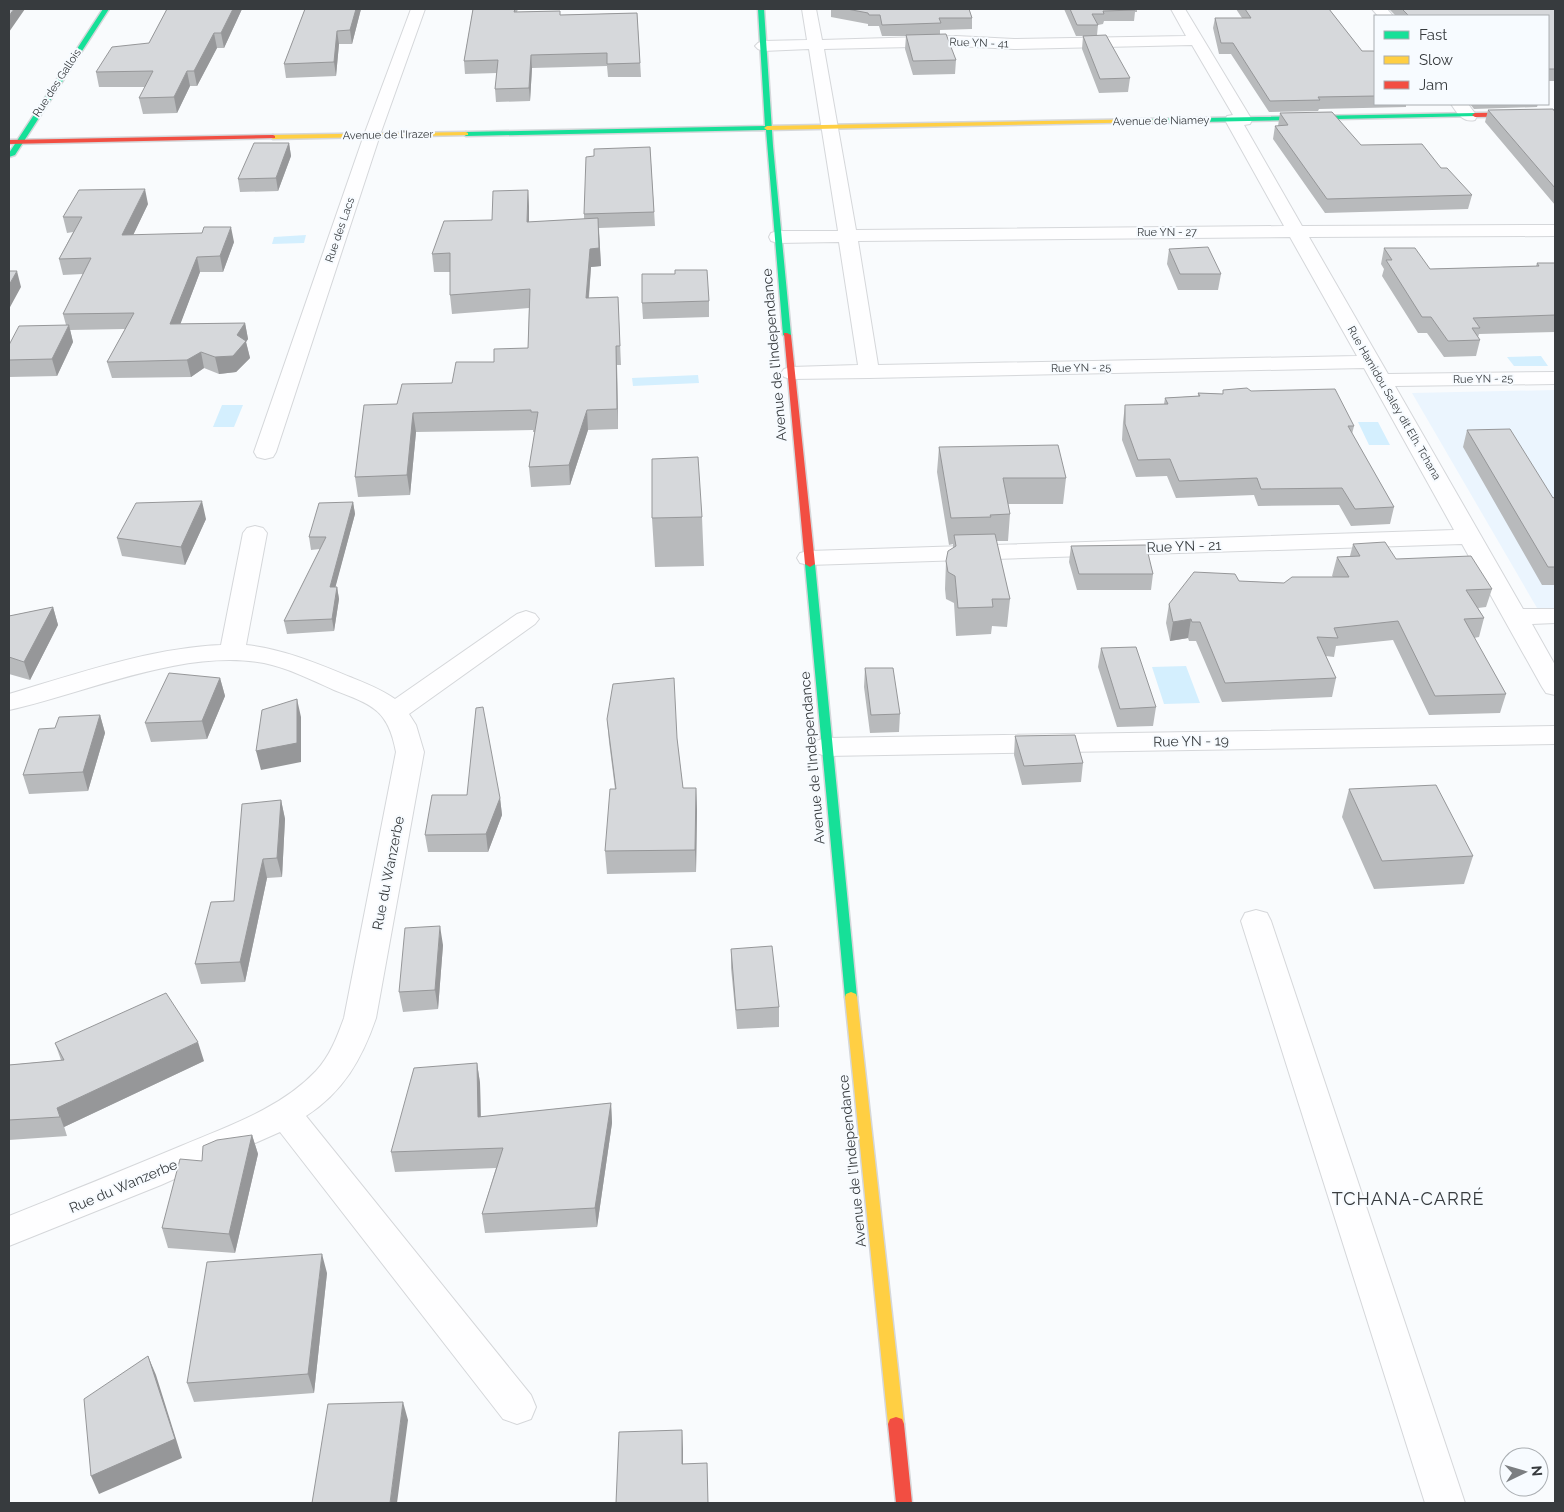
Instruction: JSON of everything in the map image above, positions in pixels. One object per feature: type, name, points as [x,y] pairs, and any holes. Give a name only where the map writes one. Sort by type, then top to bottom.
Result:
[{"type":"main road","name":"Rue des Gallois","points":[[9,158],[14,142],[106,9]]},
{"type":"main road","name":"Avenue de l'Independance","points":[[761,9],[768,128],[826,747],[863,1130],[904,1503]]},
{"type":"main road","name":"Avenue de Niamey","points":[[768,128],[1239,120],[1464,110],[1555,114]]},
{"type":"main road","name":"Avenue de l'Irazer","points":[[14,142],[768,128]]},
{"type":"street","name":"Rue des Lacs","points":[[265,452],[372,135],[418,9]]},
{"type":"street","points":[[809,9],[831,127],[869,372]]},
{"type":"street","name":"Rue Hamidou Saley dit Elh. Tchana","points":[[1178,9],[1239,120],[1296,232],[1555,687]]},
{"type":"street","name":"Rue YN - 41","points":[[763,46],[956,41],[1014,44],[1196,40]]},
{"type":"street","name":"Rue YN - 27","points":[[778,237],[1047,233],[1555,230]]},
{"type":"street","name":"Rue YN - 25","points":[[791,373],[1375,371],[1555,378]]},
{"type":"street","points":[[232,652],[255,533]]},
{"type":"street","name":"Rue YN - 21","points":[[809,558],[1470,537]]},
{"type":"street","points":[[1515,617],[1555,616]]},
{"type":"street","points":[[394,711],[526,620]]},
{"type":"street","name":"Rue du Wanzerbe","points":[[9,702],[106,673],[195,654],[232,652],[261,655],[296,664],[378,698],[394,711],[407,732],[410,752],[360,1018],[348,1053],[327,1081],[285,1114],[138,1180],[9,1231]]},
{"type":"street","name":"Rue YN - 19","points":[[826,747],[1555,735]]},
{"type":"street","points":[[1256,921],[1446,1503]]},
{"type":"street","points":[[285,1114],[517,1407]]},
{"type":"shaded area","points":[[1555,390],[1555,608],[1537,608],[1412,393]]},
{"type":"water","points":[[306,235],[304,243],[272,244],[274,237]]},
{"type":"water","points":[[1541,356],[1548,366],[1514,366],[1507,357]]},
{"type":"water","points":[[698,375],[699,383],[633,386],[632,378]]},
{"type":"water","points":[[222,405],[243,405],[234,427],[213,427]]},
{"type":"water","points":[[1358,422],[1378,422],[1390,445],[1369,445]]},
{"type":"water","points":[[1186,666],[1200,703],[1164,704],[1152,667]]},
{"type":"building","points":[[9,9],[14,9],[9,16]]},
{"type":"building","points":[[167,9],[233,9],[221,33],[214,33],[194,71],[187,71],[174,97],[139,98],[153,71],[96,72],[112,47],[149,43]]},
{"type":"building","points":[[305,9],[356,9],[350,30],[337,31],[334,62],[284,64]]},
{"type":"building","points":[[473,9],[515,9],[514,12],[560,11],[560,15],[637,13],[640,63],[607,64],[607,53],[531,55],[529,88],[495,89],[498,60],[464,61]]},
{"type":"building","points":[[847,9],[969,9],[972,18],[939,18],[941,23],[882,25],[880,15],[869,15],[868,13]]},
{"type":"building","points":[[1070,9],[1135,10],[1103,11],[1104,14],[1092,14],[1098,25],[1077,25]]},
{"type":"building","points":[[1245,9],[1329,9],[1362,51],[1374,51],[1374,96],[1318,97],[1320,100],[1270,101],[1233,43],[1221,43],[1215,18],[1251,18]]},
{"type":"building","points":[[1402,9],[1555,9],[1555,69],[1549,69],[1549,15],[1408,15]]},
{"type":"building","points":[[946,34],[956,60],[913,61],[906,35]]},
{"type":"building","points":[[1106,35],[1130,78],[1100,79],[1083,36]]},
{"type":"building","points":[[1553,109],[1555,112],[1555,188],[1488,110]]},
{"type":"building","points":[[1332,112],[1361,145],[1422,144],[1441,168],[1447,168],[1472,195],[1327,199],[1275,126],[1288,125],[1280,113]]},
{"type":"building","points":[[254,143],[289,143],[276,178],[238,179]]},
{"type":"building","points":[[650,147],[654,212],[584,214],[586,157],[594,156],[594,149]]},
{"type":"building","points":[[145,189],[122,235],[202,233],[204,227],[231,227],[220,256],[197,257],[170,324],[245,323],[237,335],[246,341],[233,356],[215,357],[201,352],[187,360],[107,362],[134,313],[63,314],[91,258],[59,259],[82,217],[63,217],[79,190]]},
{"type":"building","points":[[528,190],[527,222],[598,218],[599,248],[590,249],[586,298],[618,297],[620,346],[616,346],[617,409],[587,410],[569,465],[529,467],[538,412],[531,412],[531,410],[413,413],[407,475],[355,477],[364,405],[397,404],[402,384],[452,383],[456,362],[494,362],[494,349],[528,348],[530,289],[450,295],[450,253],[432,254],[444,221],[492,220],[493,191]]},
{"type":"building","points":[[1208,247],[1221,274],[1180,274],[1169,249]]},
{"type":"building","points":[[1384,248],[1415,248],[1430,269],[1539,266],[1537,263],[1555,263],[1555,315],[1473,318],[1480,328],[1472,328],[1480,340],[1448,341],[1431,317],[1422,317],[1386,260],[1392,260]]},
{"type":"building","points":[[675,270],[707,270],[709,301],[642,303],[642,274],[675,274]]},
{"type":"building","points":[[9,271],[17,271],[9,285]]},
{"type":"building","points":[[69,325],[52,359],[9,360],[9,345],[19,326]]},
{"type":"building","points":[[1247,388],[1251,391],[1335,389],[1354,426],[1348,426],[1394,507],[1355,509],[1342,488],[1261,489],[1257,478],[1179,481],[1170,459],[1138,460],[1125,424],[1125,405],[1168,404],[1165,398],[1200,396],[1198,393],[1223,394],[1223,390]]},
{"type":"building","points":[[1510,429],[1553,498],[1555,497],[1555,567],[1548,567],[1467,430]]},
{"type":"building","points":[[1058,445],[1066,478],[1003,478],[1010,514],[990,515],[991,517],[951,518],[939,447]]},
{"type":"building","points":[[698,457],[702,517],[652,518],[652,459]]},
{"type":"building","points":[[202,501],[181,547],[117,538],[136,503]]},
{"type":"building","points":[[353,502],[330,587],[337,587],[332,619],[284,621],[326,537],[309,537],[319,503]]},
{"type":"building","points":[[995,534],[1010,599],[992,599],[993,607],[958,608],[955,576],[948,572],[946,561],[948,551],[956,546],[954,535]]},
{"type":"building","points":[[1385,542],[1396,559],[1471,556],[1492,589],[1466,590],[1484,618],[1464,619],[1506,694],[1435,696],[1398,621],[1334,628],[1338,638],[1317,637],[1336,678],[1225,683],[1200,622],[1192,622],[1191,619],[1173,622],[1169,604],[1194,572],[1235,574],[1239,581],[1284,583],[1292,577],[1349,577],[1337,557],[1360,556],[1353,544]]},
{"type":"building","points":[[1146,545],[1153,574],[1079,574],[1071,546]]},
{"type":"building","points":[[53,607],[24,662],[9,657],[9,616]]},
{"type":"building","points":[[1136,647],[1156,707],[1120,709],[1101,648]]},
{"type":"building","points":[[865,668],[893,668],[900,714],[871,715]]},
{"type":"building","points":[[169,673],[220,678],[202,721],[145,723]]},
{"type":"building","points":[[674,678],[677,738],[683,788],[696,788],[695,850],[605,851],[610,789],[616,789],[607,719],[613,684]]},
{"type":"building","points":[[297,699],[297,743],[256,751],[262,710]]},
{"type":"building","points":[[483,707],[500,798],[486,834],[425,835],[432,795],[467,795],[476,708]]},
{"type":"building","points":[[100,715],[83,772],[23,775],[39,729],[55,728],[59,717]]},
{"type":"building","points":[[1075,735],[1083,763],[1024,766],[1015,736]]},
{"type":"building","points":[[1436,785],[1473,856],[1382,861],[1349,789]]},
{"type":"building","points":[[281,800],[277,858],[263,859],[240,962],[195,964],[211,902],[234,901],[242,804]]},
{"type":"building","points":[[440,926],[435,990],[399,992],[405,928]]},
{"type":"building","points":[[772,946],[779,1007],[736,1010],[731,949]]},
{"type":"building","points":[[166,993],[198,1042],[57,1108],[60,1117],[9,1120],[9,1065],[64,1060],[55,1043]]},
{"type":"building","points":[[477,1063],[478,1117],[611,1103],[595,1208],[482,1214],[503,1148],[391,1152],[414,1068]]},
{"type":"building","points":[[252,1135],[229,1234],[162,1228],[180,1159],[202,1161],[203,1146],[217,1140]]},
{"type":"building","points":[[322,1254],[308,1374],[187,1383],[207,1262]]},
{"type":"building","points":[[148,1356],[175,1439],[91,1476],[84,1399]]},
{"type":"building","points":[[403,1402],[390,1503],[312,1503],[328,1404]]},
{"type":"building","points":[[682,1430],[682,1464],[707,1463],[708,1503],[616,1503],[619,1432]]},
{"type":"traffic: fast","points":[[11,155],[106,9]]},
{"type":"traffic: fast","points":[[761,9],[770,146],[787,335]]},
{"type":"traffic: fast","points":[[1151,121],[1475,115]]},
{"type":"traffic: fast","points":[[466,134],[767,128]]},
{"type":"traffic: fast","points":[[810,564],[851,997]]},
{"type":"traffic: slow","points":[[767,128],[1151,121]]},
{"type":"traffic: slow","points":[[273,137],[466,134]]},
{"type":"traffic: slow","points":[[851,997],[896,1424]]},
{"type":"traffic: jam","points":[[1475,115],[1555,114]]},
{"type":"traffic: jam","points":[[9,142],[273,137]]},
{"type":"traffic: jam","points":[[787,335],[810,564]]},
{"type":"traffic: jam","points":[[896,1424],[904,1503]]},
{"type":"district","name":"TCHANA-CARRÉ","points":[[1408,1198]]}]
